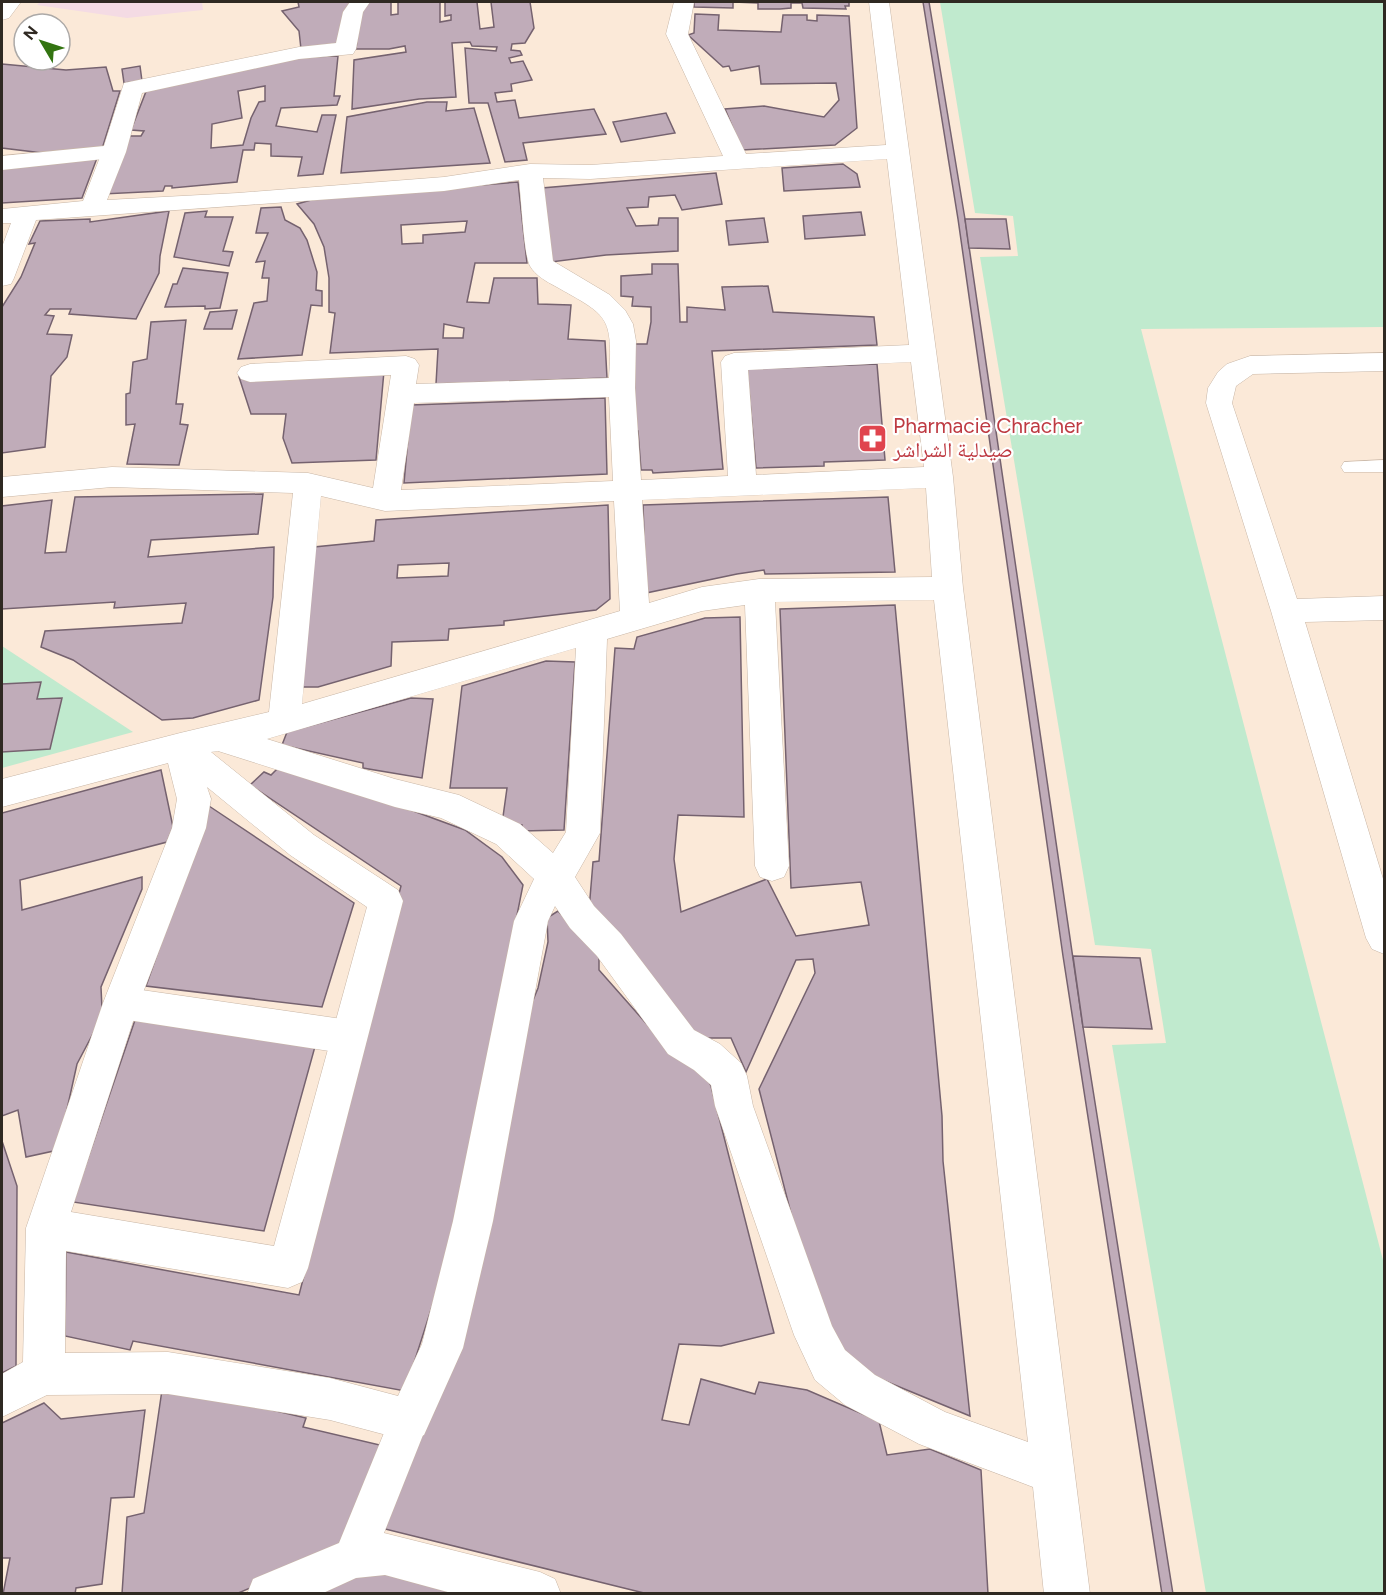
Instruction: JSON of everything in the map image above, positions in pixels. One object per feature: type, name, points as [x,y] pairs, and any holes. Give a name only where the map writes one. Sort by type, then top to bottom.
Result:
[{"type":"street","points":[[2,14],[11,2]]},
{"type":"street","points":[[92,208],[114,152],[132,88],[299,53],[345,48],[352,12],[360,2]]},
{"type":"street","points":[[684,2],[677,34],[736,160]]},
{"type":"street","points":[[879,2],[939,477],[948,588],[1066,1593]]},
{"type":"street","points":[[2,278],[14,215],[444,184],[530,171],[590,172],[736,160],[897,151]]},
{"type":"street","points":[[2,164],[16,160],[114,152]]},
{"type":"street","points":[[530,171],[541,264],[561,281],[606,304],[616,316],[622,330],[622,387],[635,617]]},
{"type":"street","points":[[743,484],[734,362],[924,353]]},
{"type":"street","points":[[1384,362],[1250,365],[1234,370],[1219,390],[1219,403],[1286,611],[1384,938]]},
{"type":"street","points":[[250,373],[406,365],[385,501]]},
{"type":"street","points":[[400,394],[622,387]]},
{"type":"street","points":[[2,487],[112,477],[308,483],[385,501],[939,477]]},
{"type":"street","points":[[284,722],[308,483]]},
{"type":"street","points":[[2,793],[180,746],[284,722],[702,599],[759,591],[948,588]]},
{"type":"street","points":[[759,591],[772,866]]},
{"type":"street","points":[[1286,611],[1384,608]]},
{"type":"street","points":[[356,1557],[365,1527],[441,1348],[473,1221],[531,921],[541,898],[573,853],[583,833],[592,630]]},
{"type":"street","points":[[220,738],[395,793],[447,805],[508,834],[556,877],[582,916],[609,945],[681,1042],[707,1057],[728,1076],[734,1106],[815,1335],[830,1365],[860,1390],[934,1429],[1052,1473]]},
{"type":"street","points":[[44,1374],[46,1228],[121,1003],[189,828],[194,799],[180,746]]},
{"type":"street","points":[[46,1228],[288,1268],[386,901],[302,845],[180,746]]},
{"type":"street","points":[[121,1003],[349,1037]]},
{"type":"street","points":[[2,1396],[44,1374],[168,1373],[330,1400],[409,1420]]},
{"type":"street","points":[[268,1593],[356,1557],[385,1554],[540,1593]]},
{"type":"lane","points":[[1350,467],[1384,466]]},
{"type":"shaded area","points":[[40,2],[202,2],[203,10],[127,18],[37,5]]},
{"type":"green space","points":[[940,2],[1384,2],[1384,327],[1141,329],[1384,1264],[1384,1593],[1206,1593],[1112,1045],[1166,1043],[1151,949],[1095,945],[980,257],[1018,256],[1013,216],[975,213]]},
{"type":"green space","points":[[2,646],[133,732],[2,768]]},
{"type":"building","points":[[298,2],[353,2],[344,15],[340,43],[301,49],[299,31],[282,11],[299,7]]},
{"type":"building","points":[[368,2],[391,2],[391,15],[398,14],[398,2],[440,2],[440,22],[451,20],[451,15],[445,16],[445,2],[477,2],[480,29],[494,27],[491,2],[530,2],[534,28],[525,43],[512,44],[511,50],[520,51],[522,55],[509,58],[511,63],[523,61],[532,80],[511,84],[512,91],[495,93],[497,102],[515,100],[519,118],[594,109],[606,134],[523,143],[527,160],[505,162],[488,103],[469,103],[465,48],[496,51],[497,47],[472,46],[470,42],[452,43],[456,97],[419,99],[352,109],[354,60],[406,52],[405,46],[389,49],[356,49],[360,11]]},
{"type":"building","points":[[694,2],[733,2],[733,8],[694,7]]},
{"type":"building","points":[[733,2],[849,2],[849,6],[845,6],[846,9],[803,8],[802,3],[791,3],[791,8],[758,9],[758,3]]},
{"type":"building","points":[[923,2],[929,2],[965,219],[1083,1027],[1173,1594],[1162,1594],[1063,956],[958,219]]},
{"type":"building","points":[[695,14],[719,15],[718,30],[781,32],[783,15],[807,15],[807,20],[817,21],[817,15],[849,16],[857,128],[835,145],[742,150],[725,109],[764,106],[824,117],[839,100],[836,83],[761,84],[759,66],[731,71],[729,66],[723,67],[688,35],[694,33]]},
{"type":"building","points":[[338,56],[334,96],[340,96],[337,105],[281,108],[276,126],[317,132],[322,115],[336,115],[323,174],[298,176],[302,157],[271,156],[271,144],[255,143],[254,150],[243,150],[237,182],[172,188],[172,186],[165,186],[163,191],[103,194],[129,136],[141,136],[144,131],[131,130],[147,89],[297,57]],"holes":[[[265,86],[265,101],[259,102],[251,118],[243,145],[211,148],[212,124],[242,118],[238,91]]]},
{"type":"building","points":[[2,64],[12,65],[12,72],[72,72],[72,70],[106,67],[113,91],[120,91],[102,149],[43,153],[2,148]]},
{"type":"building","points":[[140,66],[142,81],[124,83],[122,69]]},
{"type":"building","points":[[427,102],[447,102],[446,111],[474,108],[490,163],[341,173],[347,117]]},
{"type":"building","points":[[666,113],[675,133],[621,142],[613,122]]},
{"type":"building","points":[[97,158],[82,198],[2,203],[2,167]]},
{"type":"building","points":[[843,164],[857,174],[860,187],[784,191],[782,168]]},
{"type":"building","points":[[716,173],[722,204],[682,210],[675,195],[649,197],[648,207],[627,208],[636,226],[658,225],[659,218],[678,218],[678,251],[606,255],[551,262],[542,188]]},
{"type":"building","points":[[518,182],[527,263],[475,263],[467,302],[489,303],[494,278],[537,278],[538,304],[571,305],[568,339],[605,341],[607,378],[436,384],[438,349],[330,353],[335,313],[329,312],[329,278],[324,247],[314,224],[297,204],[318,198]],"holes":[[[467,221],[465,232],[423,235],[423,243],[402,244],[401,225]],[[444,324],[464,328],[463,338],[443,338]]]},
{"type":"building","points":[[281,207],[285,220],[300,228],[307,240],[317,272],[316,290],[322,291],[322,306],[311,305],[302,355],[238,359],[254,303],[267,301],[269,278],[262,278],[265,261],[256,262],[268,233],[256,233],[261,208]]},
{"type":"building","points":[[169,211],[159,273],[136,319],[69,314],[71,309],[50,309],[45,315],[54,316],[47,334],[72,335],[67,357],[51,376],[45,447],[2,453],[2,307],[21,277],[35,243],[29,244],[40,221],[90,219],[90,222]]},
{"type":"building","points":[[207,211],[205,217],[233,217],[223,251],[233,252],[229,266],[174,257],[185,213]]},
{"type":"building","points":[[861,212],[865,235],[805,239],[803,216]]},
{"type":"building","points":[[764,218],[768,242],[729,245],[726,221]]},
{"type":"building","points":[[965,219],[1006,219],[1010,249],[969,248]]},
{"type":"building","points":[[652,264],[678,264],[680,322],[687,322],[687,307],[725,310],[722,287],[768,286],[773,312],[874,317],[877,345],[712,351],[723,469],[653,473],[652,470],[641,470],[638,431],[634,431],[634,344],[647,344],[651,307],[632,306],[633,297],[621,296],[621,276],[652,274]]},
{"type":"building","points":[[183,268],[228,273],[220,308],[165,307],[173,284],[177,284]]},
{"type":"building","points":[[237,310],[232,329],[204,329],[210,312]]},
{"type":"building","points":[[186,320],[176,404],[183,404],[180,424],[188,425],[179,465],[127,464],[135,424],[126,425],[126,394],[130,393],[133,362],[147,359],[151,322]]},
{"type":"building","points":[[877,364],[885,460],[824,462],[824,466],[756,468],[747,369]]},
{"type":"building","points":[[384,371],[376,460],[292,463],[283,438],[286,414],[251,414],[239,377]]},
{"type":"building","points":[[605,398],[607,474],[404,483],[411,405]]},
{"type":"building","points":[[263,494],[258,534],[151,540],[148,557],[274,547],[273,597],[259,700],[193,718],[162,720],[73,660],[41,647],[45,631],[182,623],[186,603],[114,608],[115,602],[2,609],[2,506],[52,500],[45,553],[66,552],[75,497]]},
{"type":"building","points":[[888,497],[895,572],[765,574],[764,570],[646,593],[643,505]]},
{"type":"building","points":[[608,505],[610,599],[596,610],[504,621],[504,625],[449,629],[448,640],[392,642],[391,666],[318,687],[295,687],[314,547],[374,541],[376,520]],"holes":[[[449,563],[448,576],[397,578],[398,565]]]},
{"type":"building","points":[[895,605],[942,1116],[943,1161],[970,1416],[868,1374],[822,1334],[759,1089],[815,973],[813,959],[796,960],[746,1072],[731,1038],[691,1038],[589,910],[593,862],[599,861],[615,648],[634,649],[637,637],[705,618],[740,617],[744,817],[678,815],[674,859],[681,912],[767,879],[796,936],[869,925],[861,882],[791,888],[780,609]]},
{"type":"building","points":[[546,661],[575,662],[564,830],[522,831],[522,825],[502,824],[507,788],[450,788],[462,686]]},
{"type":"building","points":[[41,682],[37,699],[62,698],[50,749],[2,752],[2,684]]},
{"type":"building","points":[[411,698],[433,699],[422,778],[363,768],[363,763],[282,745],[287,732]]},
{"type":"building","points":[[283,763],[465,830],[502,857],[523,885],[458,1213],[437,1291],[405,1391],[133,1341],[130,1350],[65,1336],[66,1252],[299,1295],[341,1132],[336,1131],[401,886],[250,785],[264,772],[271,775]]},
{"type":"building","points":[[161,770],[173,827],[167,842],[20,880],[22,910],[142,877],[142,889],[101,987],[102,1009],[97,1026],[77,1064],[58,1150],[26,1157],[18,1110],[2,1116],[2,813]]},
{"type":"building","points":[[209,806],[354,903],[322,1007],[146,986]]},
{"type":"building","points":[[558,911],[599,954],[599,970],[667,1047],[701,1065],[711,1086],[774,1333],[721,1346],[679,1344],[662,1420],[689,1425],[701,1379],[755,1394],[759,1382],[807,1390],[879,1421],[887,1455],[930,1449],[981,1470],[988,1594],[648,1594],[377,1527],[527,1015],[538,988],[548,942],[547,918]]},
{"type":"building","points":[[1073,956],[1140,958],[1152,1029],[1083,1027]]},
{"type":"building","points":[[135,1020],[316,1043],[264,1231],[73,1202]]},
{"type":"building","points":[[2,1141],[17,1186],[16,1366],[2,1373]]},
{"type":"building","points":[[162,1390],[222,1398],[306,1418],[303,1427],[384,1446],[346,1547],[236,1594],[122,1594],[127,1517],[144,1513]]},
{"type":"building","points":[[44,1403],[61,1419],[145,1410],[134,1497],[111,1498],[102,1584],[76,1588],[75,1594],[3,1594],[10,1558],[2,1558],[2,1423]]},
{"type":"building","points":[[374,1568],[457,1594],[294,1594]]},
{"type":"place","name":"Pharmacie Chracher صيدلية الشراشر","points":[[872,438]]}]
